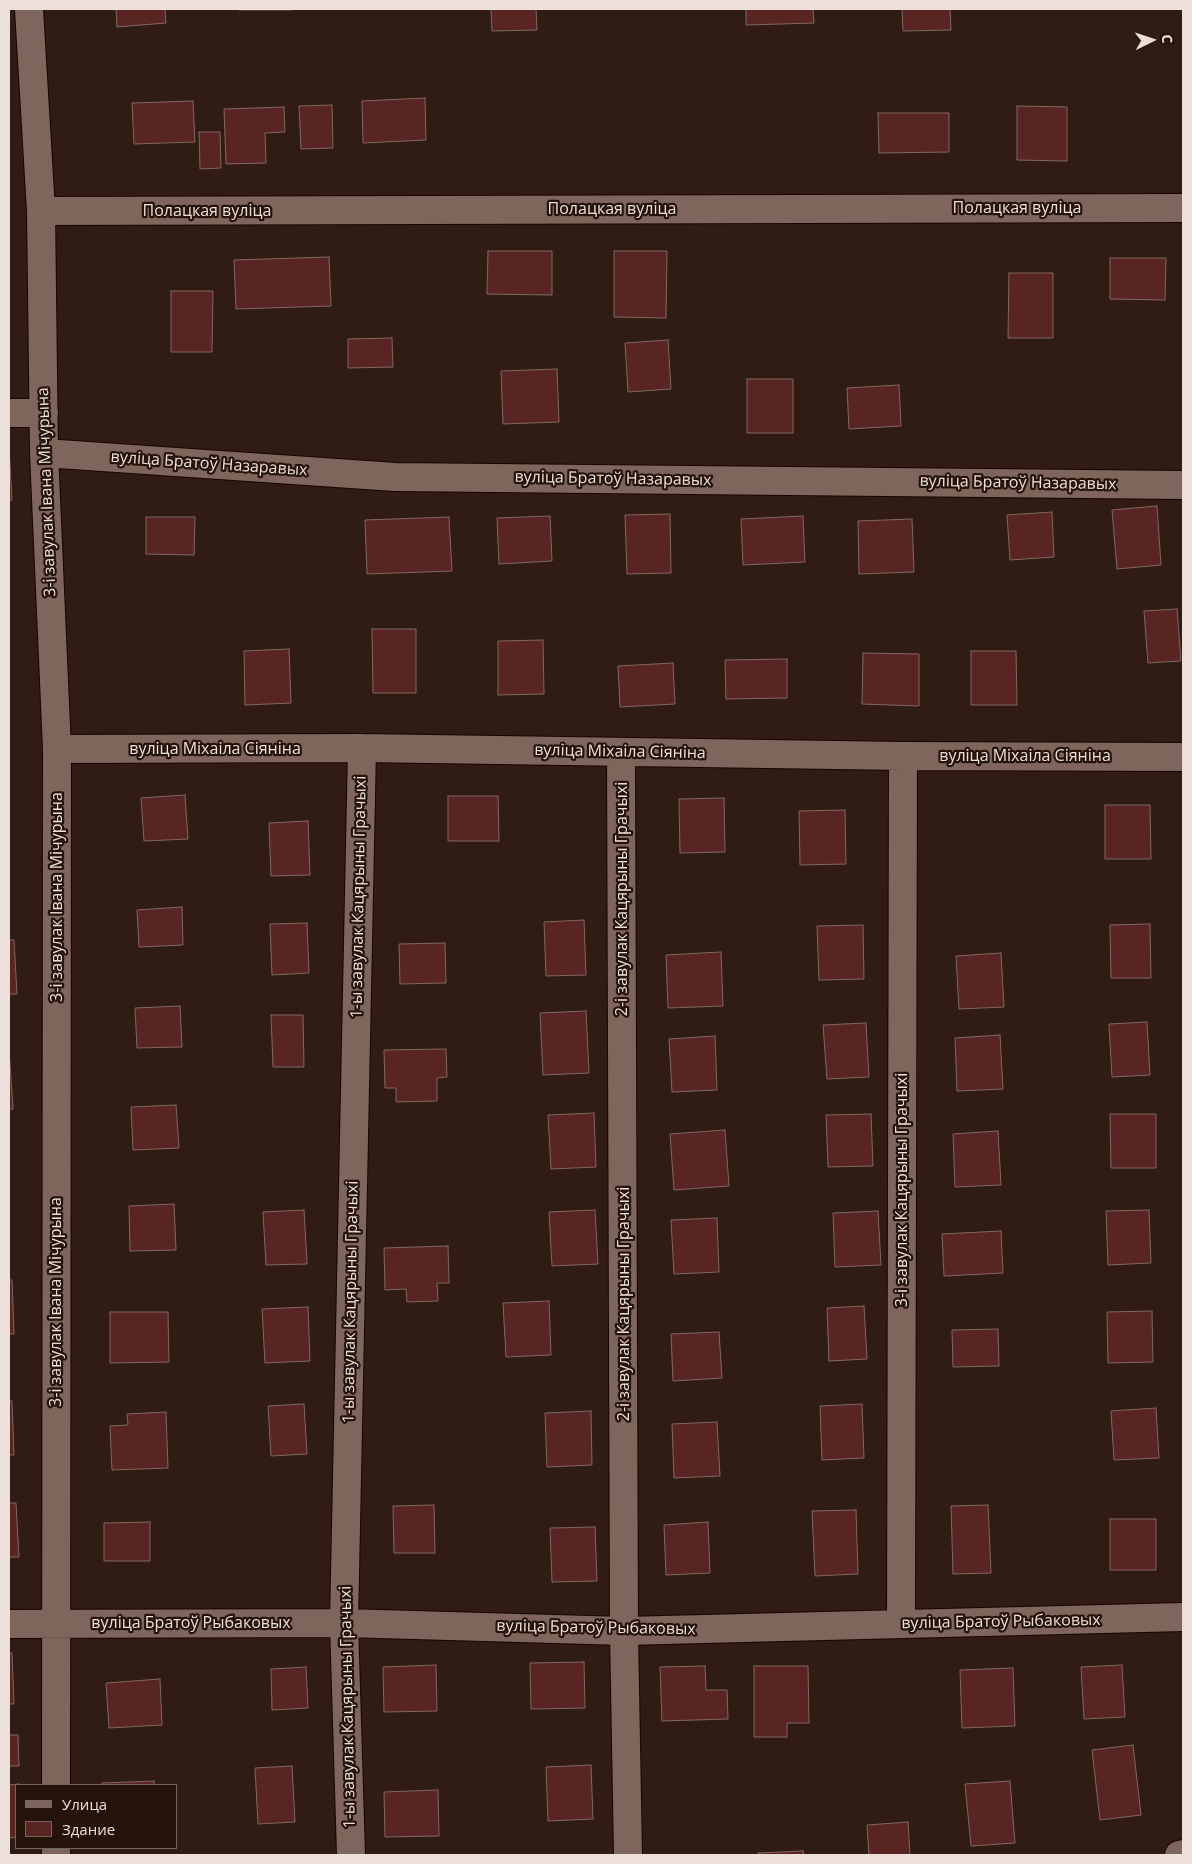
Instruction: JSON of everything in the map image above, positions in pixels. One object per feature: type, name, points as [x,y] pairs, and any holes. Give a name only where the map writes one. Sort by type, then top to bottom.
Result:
[{"type":"street","name":"3-і завулак Івана Мічурына","points":[[29,9],[41,211],[44,453],[57,749],[56,1784]]},
{"type":"street","name":"Полацкая вуліца","points":[[41,211],[1183,208]]},
{"type":"street","points":[[9,413],[44,413]]},
{"type":"street","name":"вуліца Братоў Назаравых","points":[[44,453],[395,477],[1183,485]]},
{"type":"street","name":"вуліца Міхаіла Сіяніна","points":[[57,749],[362,748],[903,756],[1183,757]]},
{"type":"street","name":"1-ы завулак Кацярыны Грачыхі","points":[[351,1855],[344,1623],[362,748]]},
{"type":"street","name":"2-і завулак Кацярыны Грачыхі","points":[[621,752],[624,1631],[628,1855]]},
{"type":"street","name":"3-і завулак Кацярыны Грачыхі","points":[[901,1624],[903,756]]},
{"type":"street","name":"вуліца Братоў Рыбаковых","points":[[9,1624],[344,1623],[624,1631],[1183,1617]]},
{"type":"street","points":[[1179,1855],[1183,1854]]},
{"type":"building","points":[[116,9],[165,9],[166,23],[117,27]]},
{"type":"building","points":[[292,9],[292,10],[239,10]]},
{"type":"building","points":[[491,9],[536,9],[537,30],[492,31]]},
{"type":"building","points":[[746,9],[813,9],[814,23],[746,25]]},
{"type":"building","points":[[902,9],[950,9],[951,30],[903,31]]},
{"type":"building","points":[[425,98],[426,140],[363,143],[362,101]]},
{"type":"building","points":[[193,101],[195,142],[134,144],[132,103]]},
{"type":"building","points":[[332,105],[333,148],[301,149],[299,106]]},
{"type":"building","points":[[1017,106],[1067,107],[1067,161],[1017,160]]},
{"type":"building","points":[[284,107],[285,132],[265,133],[266,163],[226,164],[224,109]]},
{"type":"building","points":[[878,113],[949,113],[949,152],[879,153]]},
{"type":"building","points":[[199,132],[220,132],[221,168],[200,169]]},
{"type":"building","points":[[488,251],[552,251],[552,295],[487,294]]},
{"type":"building","points":[[614,251],[667,251],[666,318],[614,317]]},
{"type":"building","points":[[329,257],[331,306],[236,309],[234,260]]},
{"type":"building","points":[[1110,258],[1166,258],[1165,300],[1110,299]]},
{"type":"building","points":[[1009,273],[1053,273],[1053,338],[1008,338]]},
{"type":"building","points":[[171,291],[213,291],[212,352],[171,352]]},
{"type":"building","points":[[392,338],[393,367],[348,368],[348,339]]},
{"type":"building","points":[[668,340],[671,389],[628,392],[625,343]]},
{"type":"building","points":[[557,369],[559,422],[503,424],[501,371]]},
{"type":"building","points":[[747,379],[793,379],[793,433],[747,433]]},
{"type":"building","points":[[899,385],[901,426],[849,429],[847,388]]},
{"type":"building","points":[[9,447],[12,500],[9,501]]},
{"type":"building","points":[[1157,506],[1161,565],[1117,569],[1112,510]]},
{"type":"building","points":[[1052,512],[1054,557],[1010,560],[1007,515]]},
{"type":"building","points":[[670,514],[671,573],[627,574],[625,515]]},
{"type":"building","points":[[550,516],[552,561],[499,564],[497,518]]},
{"type":"building","points":[[803,516],[805,562],[743,565],[741,519]]},
{"type":"building","points":[[146,517],[195,517],[194,555],[146,554]]},
{"type":"building","points":[[449,517],[452,571],[367,574],[365,520]]},
{"type":"building","points":[[912,519],[914,572],[859,574],[858,521]]},
{"type":"building","points":[[1177,609],[1181,661],[1148,663],[1144,611]]},
{"type":"building","points":[[372,629],[416,629],[416,693],[373,693]]},
{"type":"building","points":[[543,640],[544,694],[498,695],[498,641]]},
{"type":"building","points":[[289,649],[291,703],[245,705],[244,651]]},
{"type":"building","points":[[971,651],[1016,651],[1017,705],[971,705]]},
{"type":"building","points":[[863,653],[919,654],[919,706],[862,704]]},
{"type":"building","points":[[787,659],[787,698],[726,699],[725,660]]},
{"type":"building","points":[[673,663],[675,704],[620,707],[618,666]]},
{"type":"building","points":[[185,795],[188,839],[144,841],[141,798]]},
{"type":"building","points":[[448,796],[498,796],[499,841],[448,841]]},
{"type":"building","points":[[724,798],[725,852],[680,853],[679,799]]},
{"type":"building","points":[[1105,805],[1150,805],[1151,859],[1105,859]]},
{"type":"building","points":[[845,810],[846,864],[800,865],[799,811]]},
{"type":"building","points":[[308,821],[310,875],[271,876],[269,823]]},
{"type":"building","points":[[182,907],[183,945],[139,947],[137,910]]},
{"type":"building","points":[[584,920],[586,975],[546,976],[544,922]]},
{"type":"building","points":[[307,923],[309,973],[272,975],[270,924]]},
{"type":"building","points":[[1150,924],[1151,978],[1111,978],[1110,925]]},
{"type":"building","points":[[863,925],[864,979],[819,980],[817,926]]},
{"type":"building","points":[[9,940],[14,940],[17,994],[9,994]]},
{"type":"building","points":[[445,943],[446,983],[400,984],[399,944]]},
{"type":"building","points":[[721,952],[723,1006],[668,1008],[666,955]]},
{"type":"building","points":[[1001,953],[1004,1007],[959,1009],[956,956]]},
{"type":"building","points":[[180,1006],[182,1047],[137,1048],[135,1008]]},
{"type":"building","points":[[586,1011],[589,1073],[543,1075],[540,1013]]},
{"type":"building","points":[[271,1015],[303,1015],[304,1067],[273,1067]]},
{"type":"building","points":[[1147,1022],[1150,1075],[1112,1077],[1109,1024]]},
{"type":"building","points":[[866,1023],[869,1077],[827,1079],[823,1025]]},
{"type":"building","points":[[1000,1035],[1003,1089],[957,1091],[955,1038]]},
{"type":"building","points":[[715,1036],[717,1090],[672,1092],[669,1039]]},
{"type":"building","points":[[446,1049],[447,1077],[437,1078],[437,1101],[396,1102],[396,1088],[385,1088],[384,1050]]},
{"type":"building","points":[[9,1050],[13,1109],[9,1109]]},
{"type":"building","points":[[176,1105],[179,1148],[133,1150],[131,1107]]},
{"type":"building","points":[[594,1113],[596,1167],[551,1169],[548,1115]]},
{"type":"building","points":[[871,1114],[873,1166],[828,1167],[826,1115]]},
{"type":"building","points":[[1110,1114],[1156,1114],[1156,1168],[1111,1168]]},
{"type":"building","points":[[725,1130],[729,1186],[674,1190],[670,1134]]},
{"type":"building","points":[[998,1131],[1001,1185],[955,1187],[953,1134]]},
{"type":"building","points":[[174,1204],[176,1250],[130,1251],[129,1206]]},
{"type":"building","points":[[304,1210],[307,1264],[266,1265],[263,1212]]},
{"type":"building","points":[[595,1210],[598,1264],[552,1266],[549,1212]]},
{"type":"building","points":[[1149,1210],[1151,1263],[1108,1265],[1106,1211]]},
{"type":"building","points":[[878,1211],[881,1265],[835,1267],[833,1213]]},
{"type":"building","points":[[717,1218],[719,1272],[674,1274],[671,1220]]},
{"type":"building","points":[[1001,1231],[1003,1273],[944,1276],[942,1234]]},
{"type":"building","points":[[448,1246],[449,1283],[437,1283],[438,1301],[407,1302],[406,1289],[385,1290],[384,1248]]},
{"type":"building","points":[[9,1280],[12,1280],[14,1334],[9,1334]]},
{"type":"building","points":[[549,1301],[551,1355],[506,1357],[503,1303]]},
{"type":"building","points":[[864,1306],[867,1359],[829,1361],[827,1308]]},
{"type":"building","points":[[308,1307],[310,1361],[265,1363],[262,1309]]},
{"type":"building","points":[[1152,1311],[1153,1362],[1108,1363],[1107,1312]]},
{"type":"building","points":[[110,1312],[168,1312],[169,1362],[110,1363]]},
{"type":"building","points":[[998,1329],[999,1366],[953,1367],[952,1330]]},
{"type":"building","points":[[719,1332],[722,1378],[673,1381],[671,1334]]},
{"type":"building","points":[[9,1401],[12,1401],[14,1455],[9,1455]]},
{"type":"building","points":[[304,1404],[307,1454],[271,1456],[268,1406]]},
{"type":"building","points":[[862,1404],[864,1458],[822,1460],[820,1406]]},
{"type":"building","points":[[1156,1408],[1159,1458],[1114,1460],[1111,1411]]},
{"type":"building","points":[[591,1411],[592,1465],[547,1467],[545,1413]]},
{"type":"building","points":[[166,1412],[168,1468],[112,1470],[110,1426],[128,1425],[127,1414]]},
{"type":"building","points":[[717,1422],[720,1476],[674,1478],[672,1424]]},
{"type":"building","points":[[9,1503],[16,1503],[19,1557],[9,1557]]},
{"type":"building","points":[[434,1505],[435,1553],[394,1553],[393,1506]]},
{"type":"building","points":[[988,1505],[991,1573],[953,1574],[951,1506]]},
{"type":"building","points":[[856,1510],[858,1574],[815,1576],[812,1511]]},
{"type":"building","points":[[1110,1519],[1156,1519],[1156,1570],[1110,1570]]},
{"type":"building","points":[[150,1522],[150,1561],[104,1561],[104,1523]]},
{"type":"building","points":[[708,1522],[710,1573],[666,1575],[664,1525]]},
{"type":"building","points":[[595,1527],[597,1581],[552,1582],[550,1528]]},
{"type":"building","points":[[9,1653],[12,1653],[14,1704],[9,1704]]},
{"type":"building","points":[[584,1662],[585,1708],[531,1709],[530,1663]]},
{"type":"building","points":[[436,1665],[437,1711],[384,1712],[383,1667]]},
{"type":"building","points":[[1122,1665],[1125,1717],[1084,1719],[1081,1667]]},
{"type":"building","points":[[705,1666],[706,1690],[727,1690],[728,1719],[662,1721],[660,1667]]},
{"type":"building","points":[[754,1666],[808,1666],[809,1723],[787,1723],[787,1737],[754,1737]]},
{"type":"building","points":[[306,1667],[308,1708],[272,1710],[271,1669]]},
{"type":"building","points":[[1013,1668],[1015,1726],[962,1728],[960,1670]]},
{"type":"building","points":[[160,1679],[162,1725],[109,1728],[106,1683]]},
{"type":"building","points":[[9,1735],[18,1735],[19,1766],[9,1766]]},
{"type":"building","points":[[1133,1745],[1141,1815],[1100,1820],[1092,1750]]},
{"type":"building","points":[[591,1765],[593,1819],[548,1821],[546,1767]]},
{"type":"building","points":[[292,1766],[295,1822],[258,1824],[255,1768]]},
{"type":"building","points":[[154,1781],[154,1784],[102,1783]]},
{"type":"building","points":[[1010,1781],[1015,1843],[971,1846],[965,1784]]},
{"type":"building","points":[[15,1784],[15,1837],[9,1838],[9,1785]]},
{"type":"building","points":[[438,1790],[439,1836],[385,1837],[384,1792]]},
{"type":"building","points":[[908,1822],[910,1855],[869,1855],[867,1825]]},
{"type":"building","points":[[803,1851],[804,1855],[758,1855],[758,1853]]}]
